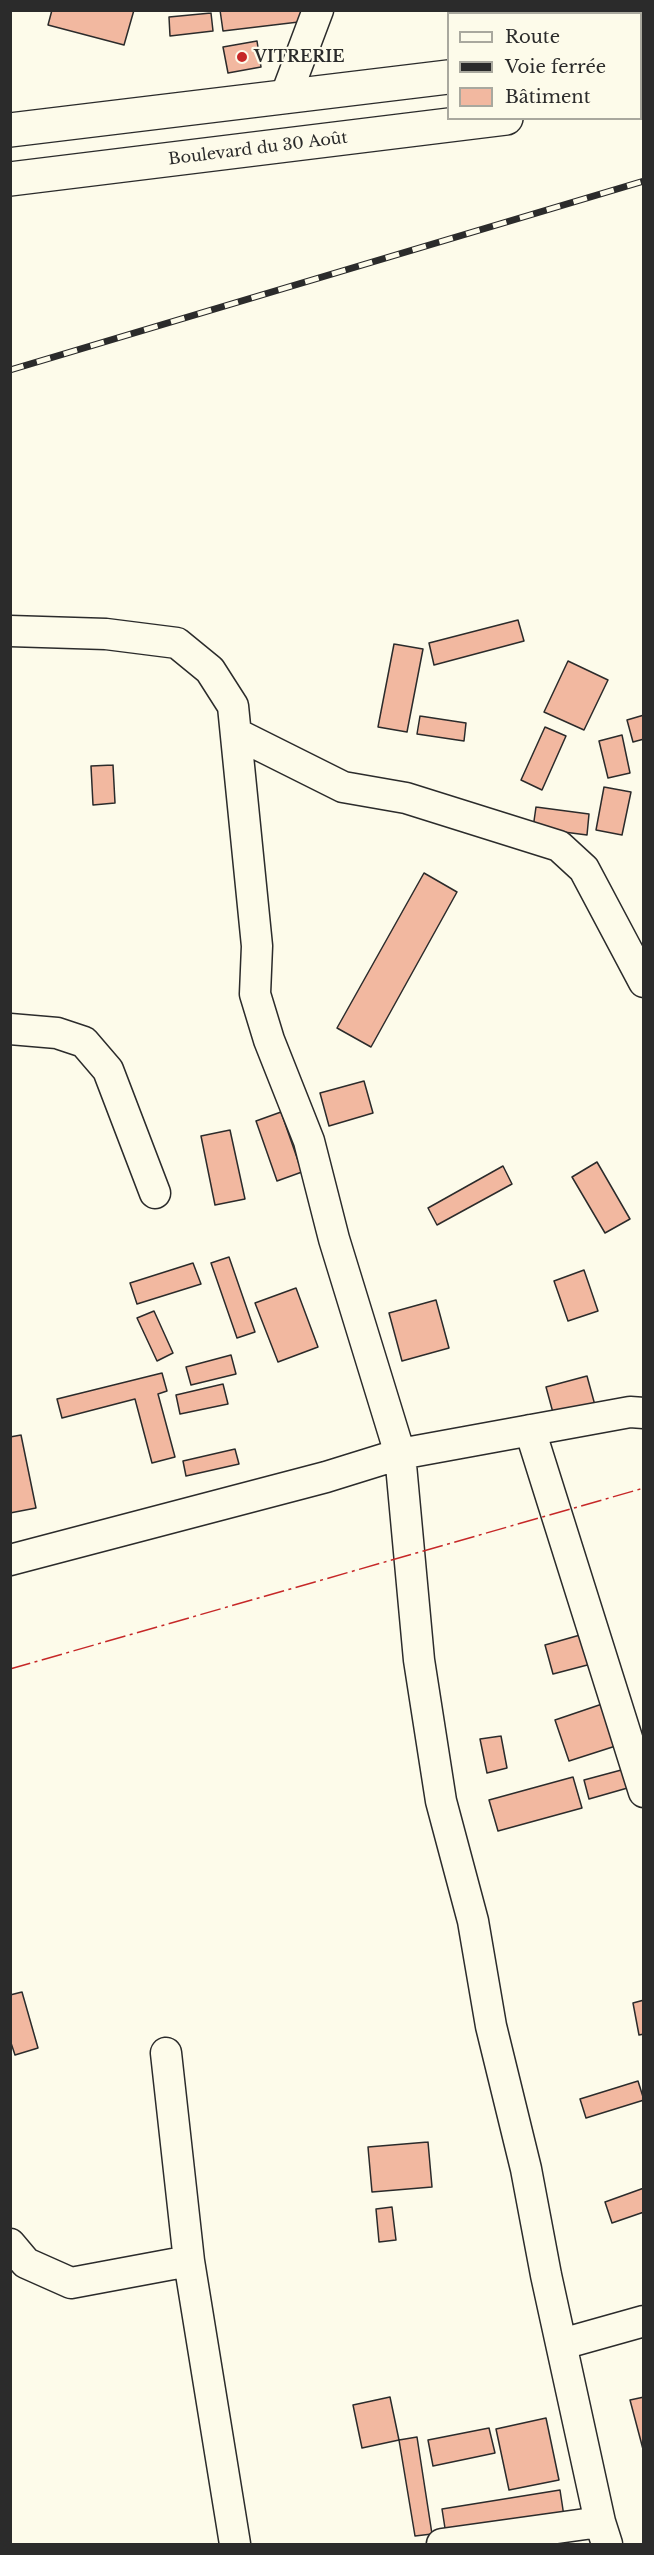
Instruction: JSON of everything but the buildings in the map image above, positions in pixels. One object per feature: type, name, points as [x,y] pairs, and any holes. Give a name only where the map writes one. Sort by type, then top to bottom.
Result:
[{"type":"highway","points":[[10,130],[447,77]]},
{"type":"highway","name":"Boulevard du 30 Août","points":[[10,179],[490,120]]},
{"type":"street","points":[[286,95],[318,10]]},
{"type":"street","points":[[10,631],[106,634],[177,643],[210,670],[233,706],[257,946],[255,994],[269,1040],[309,1141],[334,1239],[400,1454],[419,1660],[441,1801],[473,1921],[491,2026],[526,2169],[604,2533],[442,2544]]},
{"type":"street","points":[[237,734],[343,787],[406,798],[559,846],[584,869],[644,982]]},
{"type":"street","points":[[10,1029],[57,1033],[84,1042],[108,1070],[155,1193]]},
{"type":"street","points":[[10,1560],[326,1477],[400,1454],[630,1412],[644,1413]]},
{"type":"street","points":[[530,1430],[644,1792]]},
{"type":"street","points":[[166,2053],[189,2261],[235,2544]]},
{"type":"street","points":[[10,2244],[26,2263],[71,2283],[189,2261]]},
{"type":"street","points":[[562,2344],[644,2321]]},
{"type":"railway","points":[[10,370],[644,181]]},
{"type":"power","points":[[10,1669],[644,1488]]},
{"type":"place","name":"VITRERIE","points":[[242,57]]}]
